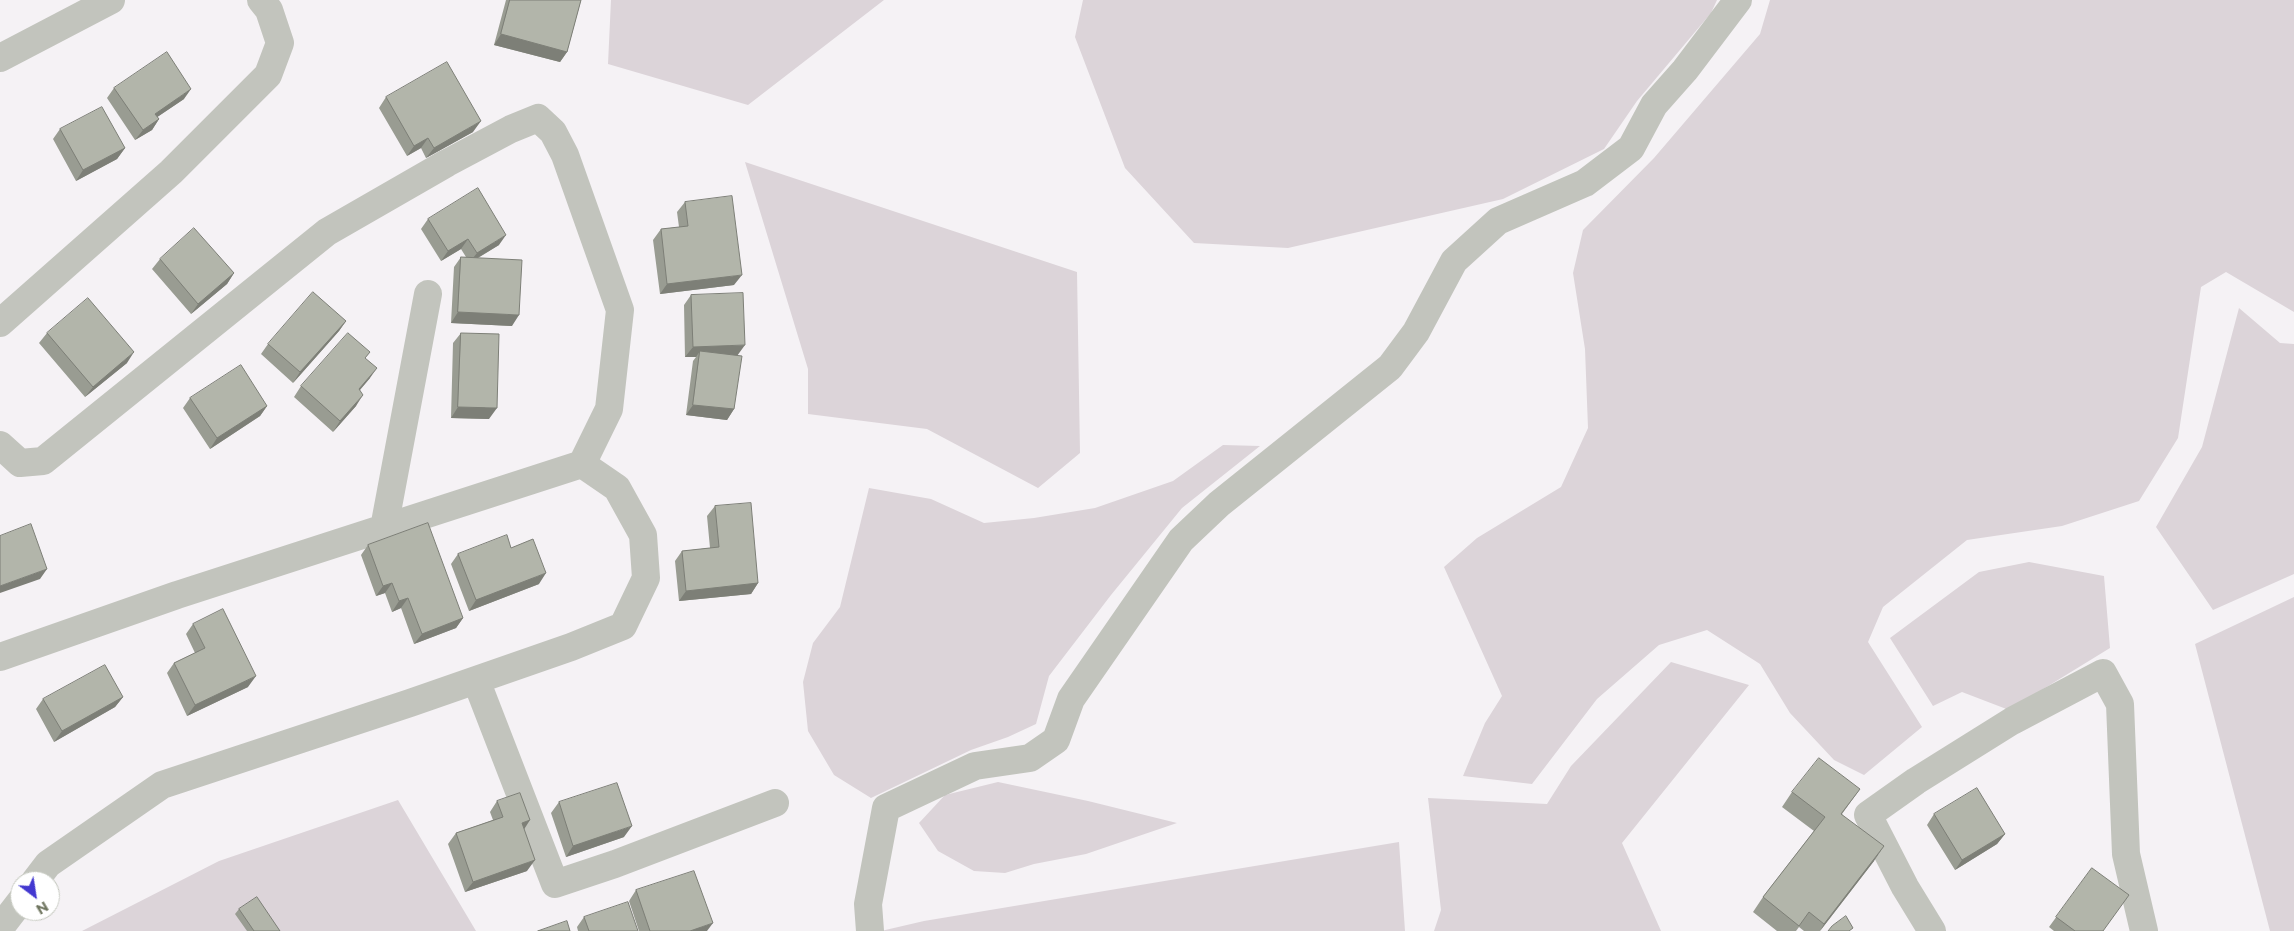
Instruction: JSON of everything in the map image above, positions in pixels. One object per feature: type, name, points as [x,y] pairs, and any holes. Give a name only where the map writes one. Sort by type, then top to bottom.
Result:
[{"type":"street","points":[[0,58],[111,0]]},
{"type":"street","points":[[0,323],[171,172],[268,75],[280,43],[269,10],[261,0]]},
{"type":"street","points":[[870,931],[868,904],[886,808],[974,766],[1030,758],[1056,740],[1071,699],[1181,540],[1219,504],[1390,367],[1416,332],[1454,261],[1498,221],[1586,183],[1631,148],[1654,105],[1685,70],[1738,0]]},
{"type":"street","points":[[0,445],[20,463],[43,461],[327,232],[447,162],[511,129],[538,118],[553,132],[565,155],[620,310],[609,409],[582,464],[177,595],[0,657]]},
{"type":"street","points":[[384,528],[428,294]]},
{"type":"street","points":[[43,871],[48,864],[162,785],[476,680],[623,626],[646,578],[643,535],[617,488],[582,464]]},
{"type":"street","points":[[1932,931],[1905,887],[1868,814],[1916,781],[2012,721],[2103,673],[2120,704],[2126,854],[2144,931]]},
{"type":"street","points":[[476,680],[555,884],[615,864],[775,803]]},
{"type":"street","points":[[0,928],[10,915]]},
{"type":"shaded area","points":[[611,0],[884,0],[748,105],[608,64]]},
{"type":"shaded area","points":[[1083,0],[1717,0],[1711,13],[1637,101],[1604,149],[1503,199],[1288,248],[1194,243],[1125,168],[1075,37]]},
{"type":"shaded area","points":[[1770,0],[2294,0],[2294,312],[2226,272],[2201,287],[2178,438],[2139,501],[2062,526],[1967,540],[1883,607],[1868,642],[1922,727],[1864,775],[1834,760],[1790,713],[1760,664],[1707,630],[1659,645],[1597,699],[1532,784],[1463,776],[1485,723],[1502,696],[1444,567],[1477,538],[1561,487],[1588,428],[1585,349],[1573,273],[1583,230],[1654,158],[1760,34]]},
{"type":"shaded area","points":[[745,162],[1077,272],[1080,453],[1038,488],[927,429],[808,414],[808,369]]},
{"type":"shaded area","points":[[2239,308],[2280,343],[2294,344],[2294,574],[2213,610],[2156,527],[2202,447]]},
{"type":"shaded area","points":[[1223,445],[1260,446],[1182,508],[1111,595],[1049,676],[1036,724],[1008,737],[971,750],[871,798],[834,775],[808,731],[803,682],[813,643],[840,607],[869,488],[931,499],[984,523],[1034,518],[1095,508],[1173,481]]},
{"type":"shaded area","points":[[2029,562],[2104,576],[2110,648],[2009,710],[1962,692],[1933,706],[1890,638],[1979,572]]},
{"type":"shaded area","points":[[2294,597],[2294,931],[2270,931],[2195,644]]},
{"type":"shaded area","points":[[1671,662],[1749,685],[1622,843],[1661,931],[1434,931],[1441,910],[1428,798],[1547,804],[1571,766]]},
{"type":"shaded area","points":[[998,782],[1088,801],[1177,823],[1086,854],[1034,864],[1005,873],[974,871],[938,851],[919,823],[945,795]]},
{"type":"shaded area","points":[[398,800],[476,931],[82,931],[219,861]]},
{"type":"shaded area","points":[[1399,842],[1405,931],[881,931],[924,921]]},
{"type":"building","points":[[510,0],[581,0],[567,52],[501,34]]},
{"type":"building","points":[[167,52],[191,89],[155,114],[159,119],[143,130],[114,88]]},
{"type":"building","points":[[447,62],[481,121],[434,148],[428,138],[414,146],[386,97]]},
{"type":"building","points":[[102,107],[125,148],[83,170],[60,129]]},
{"type":"building","points":[[478,188],[506,235],[477,253],[468,239],[448,251],[428,219]]},
{"type":"building","points":[[732,196],[742,275],[667,284],[661,229],[688,226],[685,202]]},
{"type":"building","points":[[194,228],[234,273],[198,304],[160,259]]},
{"type":"building","points":[[461,257],[522,260],[519,315],[458,312]]},
{"type":"building","points":[[313,292],[346,321],[300,372],[268,344]]},
{"type":"building","points":[[743,293],[745,345],[693,347],[691,295]]},
{"type":"building","points":[[88,298],[134,352],[93,387],[47,333]]},
{"type":"building","points":[[348,333],[370,352],[365,358],[377,368],[359,389],[363,395],[340,421],[301,386]]},
{"type":"building","points":[[461,333],[499,334],[497,408],[458,407]]},
{"type":"building","points":[[700,351],[742,356],[734,409],[693,405]]},
{"type":"building","points":[[241,365],[267,406],[217,438],[190,398]]},
{"type":"building","points":[[751,503],[758,583],[686,591],[682,551],[719,547],[715,506]]},
{"type":"building","points":[[428,523],[463,618],[422,634],[408,598],[399,601],[392,583],[383,586],[368,545]]},
{"type":"building","points":[[31,524],[47,569],[0,586],[0,536]]},
{"type":"building","points":[[507,535],[511,548],[533,539],[546,573],[476,600],[458,554]]},
{"type":"building","points":[[223,609],[256,676],[195,705],[174,663],[205,648],[193,624]]},
{"type":"building","points":[[105,665],[123,697],[62,731],[43,699]]},
{"type":"building","points":[[1819,758],[1860,789],[1841,814],[1884,846],[1824,924],[1809,912],[1799,926],[1763,897],[1825,817],[1792,792]]},
{"type":"building","points":[[617,783],[632,826],[573,846],[559,802]]},
{"type":"building","points":[[1977,788],[2005,834],[1962,860],[1934,814]]},
{"type":"building","points":[[520,793],[530,820],[522,823],[535,860],[473,882],[456,833],[503,817],[497,801]]},
{"type":"building","points":[[2092,868],[2129,895],[2103,931],[2075,931],[2056,917]]},
{"type":"building","points":[[694,871],[713,923],[690,931],[650,931],[636,890]]},
{"type":"building","points":[[257,897],[280,931],[254,931],[239,909]]},
{"type":"building","points":[[628,902],[638,931],[589,931],[584,917]]},
{"type":"building","points":[[1846,916],[1853,928],[1849,931],[1828,931],[1832,926]]},
{"type":"building","points":[[567,921],[570,931],[538,931]]}]
